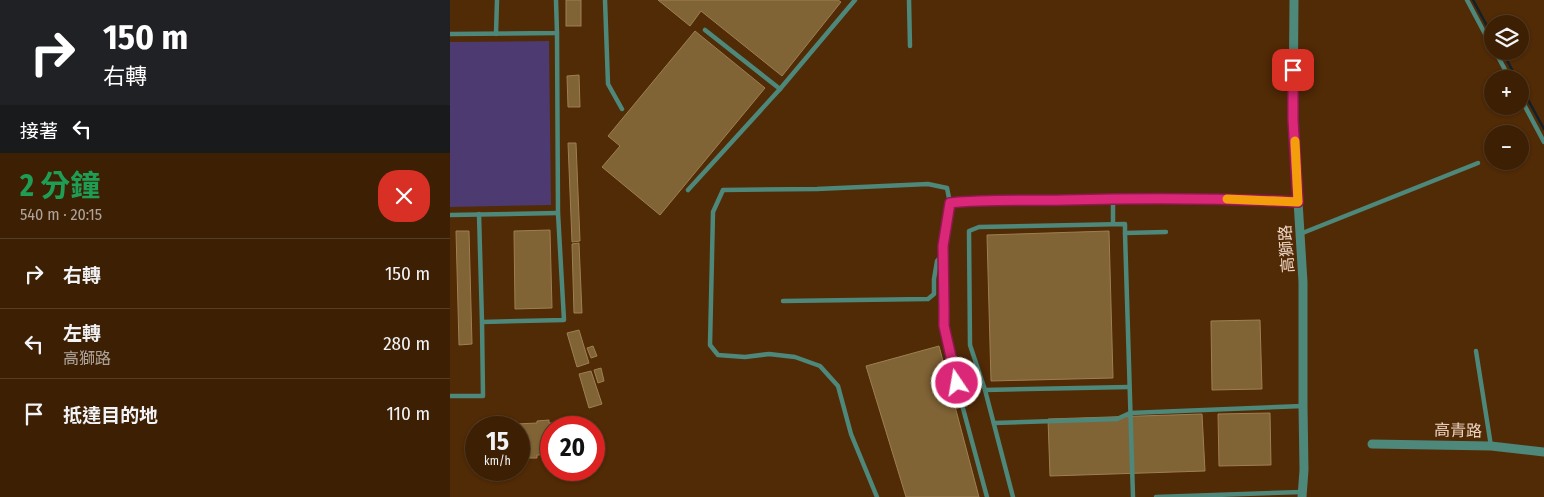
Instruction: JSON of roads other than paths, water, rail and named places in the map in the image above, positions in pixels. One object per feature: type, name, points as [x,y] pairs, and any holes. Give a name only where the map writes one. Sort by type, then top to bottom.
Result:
[{"type":"street","name":"高獅路","points":[[1294,0],[1293,120],[1303,282],[1303,495]]},
{"type":"street","name":"高青路","points":[[1372,444],[1490,446],[1544,452]]},
{"type":"lane","points":[[496,34],[497,0]]},
{"type":"lane","points":[[482,322],[564,320],[558,212],[556,0]]},
{"type":"lane","points":[[604,0],[608,84],[622,109]]},
{"type":"lane","points":[[688,190],[780,89],[855,0]]},
{"type":"lane","points":[[909,0],[910,46]]},
{"type":"lane","points":[[1467,0],[1484,32]]},
{"type":"lane","points":[[705,30],[780,89]]},
{"type":"lane","points":[[450,34],[557,33]]},
{"type":"lane","points":[[1529,114],[1544,142]]},
{"type":"lane","points":[[1300,234],[1478,163]]},
{"type":"lane","points":[[877,497],[851,434],[838,386],[820,366],[795,357],[769,354],[745,357],[718,355],[710,345],[713,212],[723,190],[817,189],[928,184],[946,188],[950,203],[943,246],[944,326],[961,401],[987,497]]},
{"type":"lane","points":[[950,203],[978,200],[1113,199],[1298,202]]},
{"type":"lane","points":[[1113,199],[1113,224]]},
{"type":"lane","points":[[450,215],[558,212]]},
{"type":"lane","points":[[450,396],[483,396],[479,214]]},
{"type":"lane","points":[[1014,497],[985,390],[970,345],[969,231],[979,227],[1125,224],[1133,497]]},
{"type":"lane","points":[[1125,233],[1166,232]]},
{"type":"lane","points":[[783,301],[928,299],[934,294],[937,261],[943,254]]},
{"type":"lane","points":[[1476,351],[1490,446]]},
{"type":"lane","points":[[985,390],[1129,387]]},
{"type":"lane","points":[[994,422],[1117,418],[1130,413],[1303,406]]},
{"type":"lane","points":[[1156,497],[1303,495]]},
{"type":"waterway","points":[[1473,0],[1484,20]]},
{"type":"waterway","points":[[1507,60],[1512,70]]},
{"type":"waterway","points":[[1529,102],[1544,129]]}]
